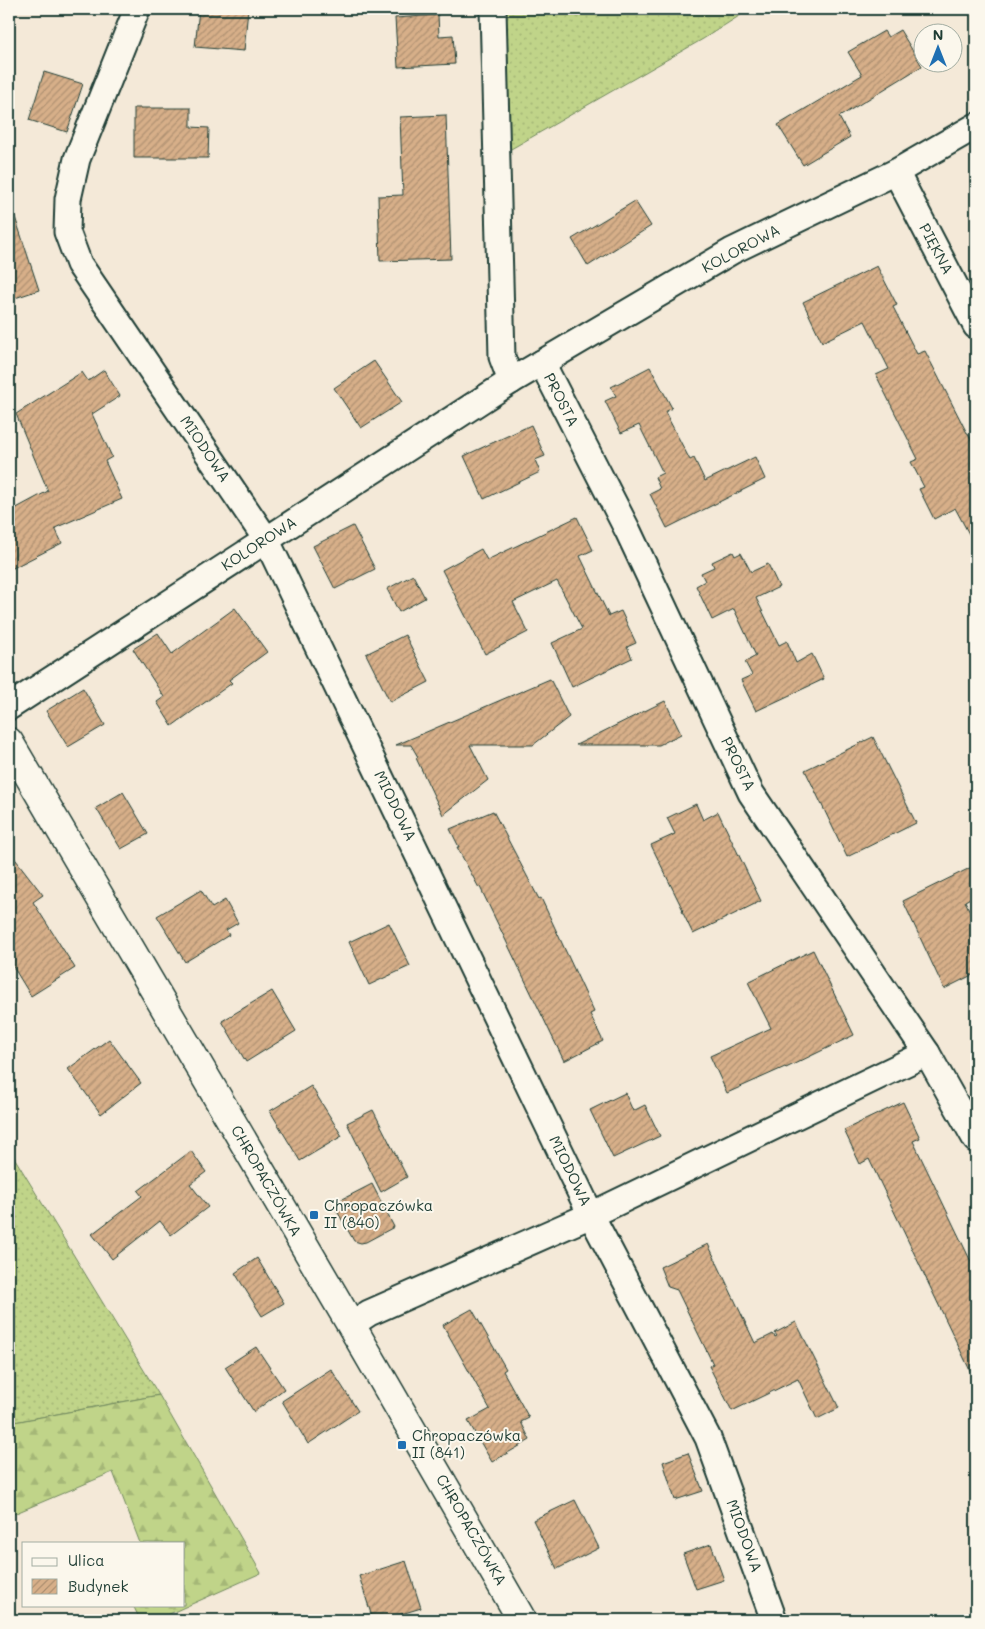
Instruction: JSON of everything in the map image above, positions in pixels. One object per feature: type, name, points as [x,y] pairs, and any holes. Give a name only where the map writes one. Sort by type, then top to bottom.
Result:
[{"type":"street","name":"MIODOWA","points":[[137,9],[77,159],[68,199],[67,232],[79,264],[266,539],[591,1215],[708,1438],[774,1620]]},
{"type":"street","points":[[493,9],[502,357],[511,381]]},
{"type":"street","name":"KOLOROWA","points":[[9,707],[511,381],[732,251],[896,172],[976,126]]},
{"type":"street","name":"PIĘKNA","points":[[896,172],[976,326]]},
{"type":"street","name":"PROSTA","points":[[542,363],[628,531],[751,793],[927,1053],[976,1140]]},
{"type":"street","name":"CHROPACZÓWKA","points":[[9,742],[522,1620]]},
{"type":"street","points":[[351,1325],[369,1313],[591,1215],[927,1053]]},
{"type":"green space","points":[[494,9],[750,9],[703,39],[497,157]]},
{"type":"green space","points":[[9,1149],[159,1395],[9,1423]]},
{"type":"green space","points":[[159,1395],[261,1573],[156,1620],[140,1620],[133,1606],[185,1606],[185,1542],[140,1542],[113,1472],[9,1516],[9,1423]]},
{"type":"building","points":[[199,9],[248,9],[244,51],[195,47]]},
{"type":"building","points":[[438,15],[439,36],[453,35],[455,64],[398,67],[395,18]]},
{"type":"building","points":[[900,30],[912,50],[912,72],[839,117],[850,137],[803,165],[778,125],[862,75],[848,52],[884,31],[888,37]]},
{"type":"building","points":[[44,72],[83,84],[67,132],[29,120]]},
{"type":"building","points":[[134,108],[191,108],[191,127],[209,128],[208,158],[134,158]]},
{"type":"building","points":[[446,115],[451,259],[380,261],[378,196],[403,195],[400,117]]},
{"type":"building","points":[[635,201],[651,226],[588,266],[572,239]]},
{"type":"building","points":[[14,214],[39,290],[9,300],[9,215]]},
{"type":"building","points":[[877,266],[897,305],[893,307],[917,354],[925,351],[976,449],[976,547],[955,508],[934,519],[919,489],[924,487],[911,462],[918,459],[876,375],[889,369],[865,321],[822,342],[803,302]]},
{"type":"building","points":[[374,361],[402,402],[361,428],[334,388]]},
{"type":"building","points":[[650,367],[672,408],[665,412],[690,460],[694,458],[705,481],[755,457],[765,479],[667,528],[650,494],[660,489],[655,477],[663,473],[639,425],[621,433],[605,401],[616,396],[611,387]]},
{"type":"building","points":[[104,370],[120,396],[92,414],[112,457],[105,461],[122,499],[55,528],[62,543],[9,570],[9,512],[48,491],[16,414],[82,372],[88,381]]},
{"type":"building","points":[[531,425],[545,456],[535,460],[540,472],[484,499],[464,456]]},
{"type":"building","points":[[577,517],[593,550],[580,556],[609,616],[621,611],[636,643],[627,647],[632,658],[572,687],[552,643],[582,629],[557,581],[513,602],[528,632],[485,654],[442,570],[481,549],[487,560]]},
{"type":"building","points":[[353,526],[375,569],[335,589],[313,546]]},
{"type":"building","points":[[733,552],[735,556],[741,553],[751,572],[768,564],[779,587],[756,598],[779,645],[787,641],[796,663],[812,654],[824,679],[756,711],[741,680],[752,675],[745,662],[756,656],[734,609],[712,620],[696,586],[705,581],[701,573],[714,567],[712,562]]},
{"type":"building","points":[[413,575],[425,598],[399,612],[387,589]]},
{"type":"building","points":[[235,608],[267,652],[229,680],[232,683],[172,726],[157,702],[164,697],[133,649],[158,633],[172,654]]},
{"type":"building","points":[[405,635],[429,682],[390,702],[366,654]]},
{"type":"building","points":[[550,679],[569,717],[533,745],[470,745],[488,780],[443,815],[411,745],[396,745]]},
{"type":"building","points":[[83,688],[105,725],[68,747],[46,711]]},
{"type":"building","points":[[665,701],[681,734],[659,745],[576,745]]},
{"type":"building","points":[[873,737],[916,823],[847,857],[805,770]]},
{"type":"building","points":[[123,792],[148,834],[121,849],[96,808]]},
{"type":"building","points":[[696,804],[703,820],[718,812],[761,901],[693,934],[651,845],[675,834],[667,818]]},
{"type":"building","points":[[493,811],[539,899],[541,898],[594,1012],[590,1014],[603,1041],[564,1061],[480,887],[457,847],[459,847],[450,829]]},
{"type":"building","points":[[9,851],[43,895],[33,902],[75,968],[31,996],[9,960]]},
{"type":"building","points":[[976,865],[976,895],[965,901],[976,924],[976,973],[944,989],[903,901]]},
{"type":"building","points":[[201,890],[212,908],[225,900],[238,923],[226,930],[229,935],[185,962],[157,916]]},
{"type":"building","points":[[389,923],[410,966],[369,985],[349,942]]},
{"type":"building","points":[[813,950],[854,1035],[786,1068],[727,1093],[710,1056],[771,1028],[748,982]]},
{"type":"building","points":[[272,991],[296,1031],[246,1062],[222,1021]]},
{"type":"building","points":[[109,1039],[141,1083],[101,1114],[68,1069]]},
{"type":"building","points":[[311,1086],[342,1136],[300,1161],[270,1111]]},
{"type":"building","points":[[625,1093],[633,1111],[645,1105],[660,1136],[613,1158],[590,1110]]},
{"type":"building","points":[[903,1102],[920,1138],[913,1141],[976,1272],[976,1383],[869,1159],[860,1164],[844,1130]]},
{"type":"building","points":[[373,1110],[407,1177],[381,1192],[347,1123]]},
{"type":"building","points":[[191,1151],[206,1172],[190,1184],[208,1207],[171,1235],[160,1221],[112,1259],[92,1234],[142,1196],[138,1191]]},
{"type":"building","points":[[372,1184],[394,1227],[361,1243],[354,1241],[333,1204]]},
{"type":"building","points":[[708,1244],[755,1343],[773,1334],[775,1337],[777,1336],[775,1333],[796,1322],[839,1408],[817,1419],[798,1379],[732,1411],[709,1366],[713,1364],[677,1290],[668,1287],[660,1267]]},
{"type":"building","points":[[257,1258],[284,1303],[262,1316],[235,1273]]},
{"type":"building","points":[[472,1309],[506,1369],[503,1371],[529,1418],[521,1422],[530,1440],[492,1462],[468,1421],[490,1409],[443,1325]]},
{"type":"building","points":[[256,1347],[284,1389],[254,1412],[225,1367]]},
{"type":"building","points":[[331,1369],[358,1411],[308,1444],[282,1401]]},
{"type":"building","points":[[688,1453],[703,1491],[675,1500],[663,1462]]},
{"type":"building","points":[[575,1500],[599,1548],[557,1569],[533,1520]]},
{"type":"building","points":[[711,1544],[724,1580],[696,1589],[683,1554]]},
{"type":"building","points":[[406,1561],[421,1608],[382,1620],[373,1620],[359,1576]]},
{"type":"place","name":"Chropaczówka II (840)","points":[[314,1215]]},
{"type":"place","name":"Chropaczówka II (841)","points":[[402,1445]]}]
